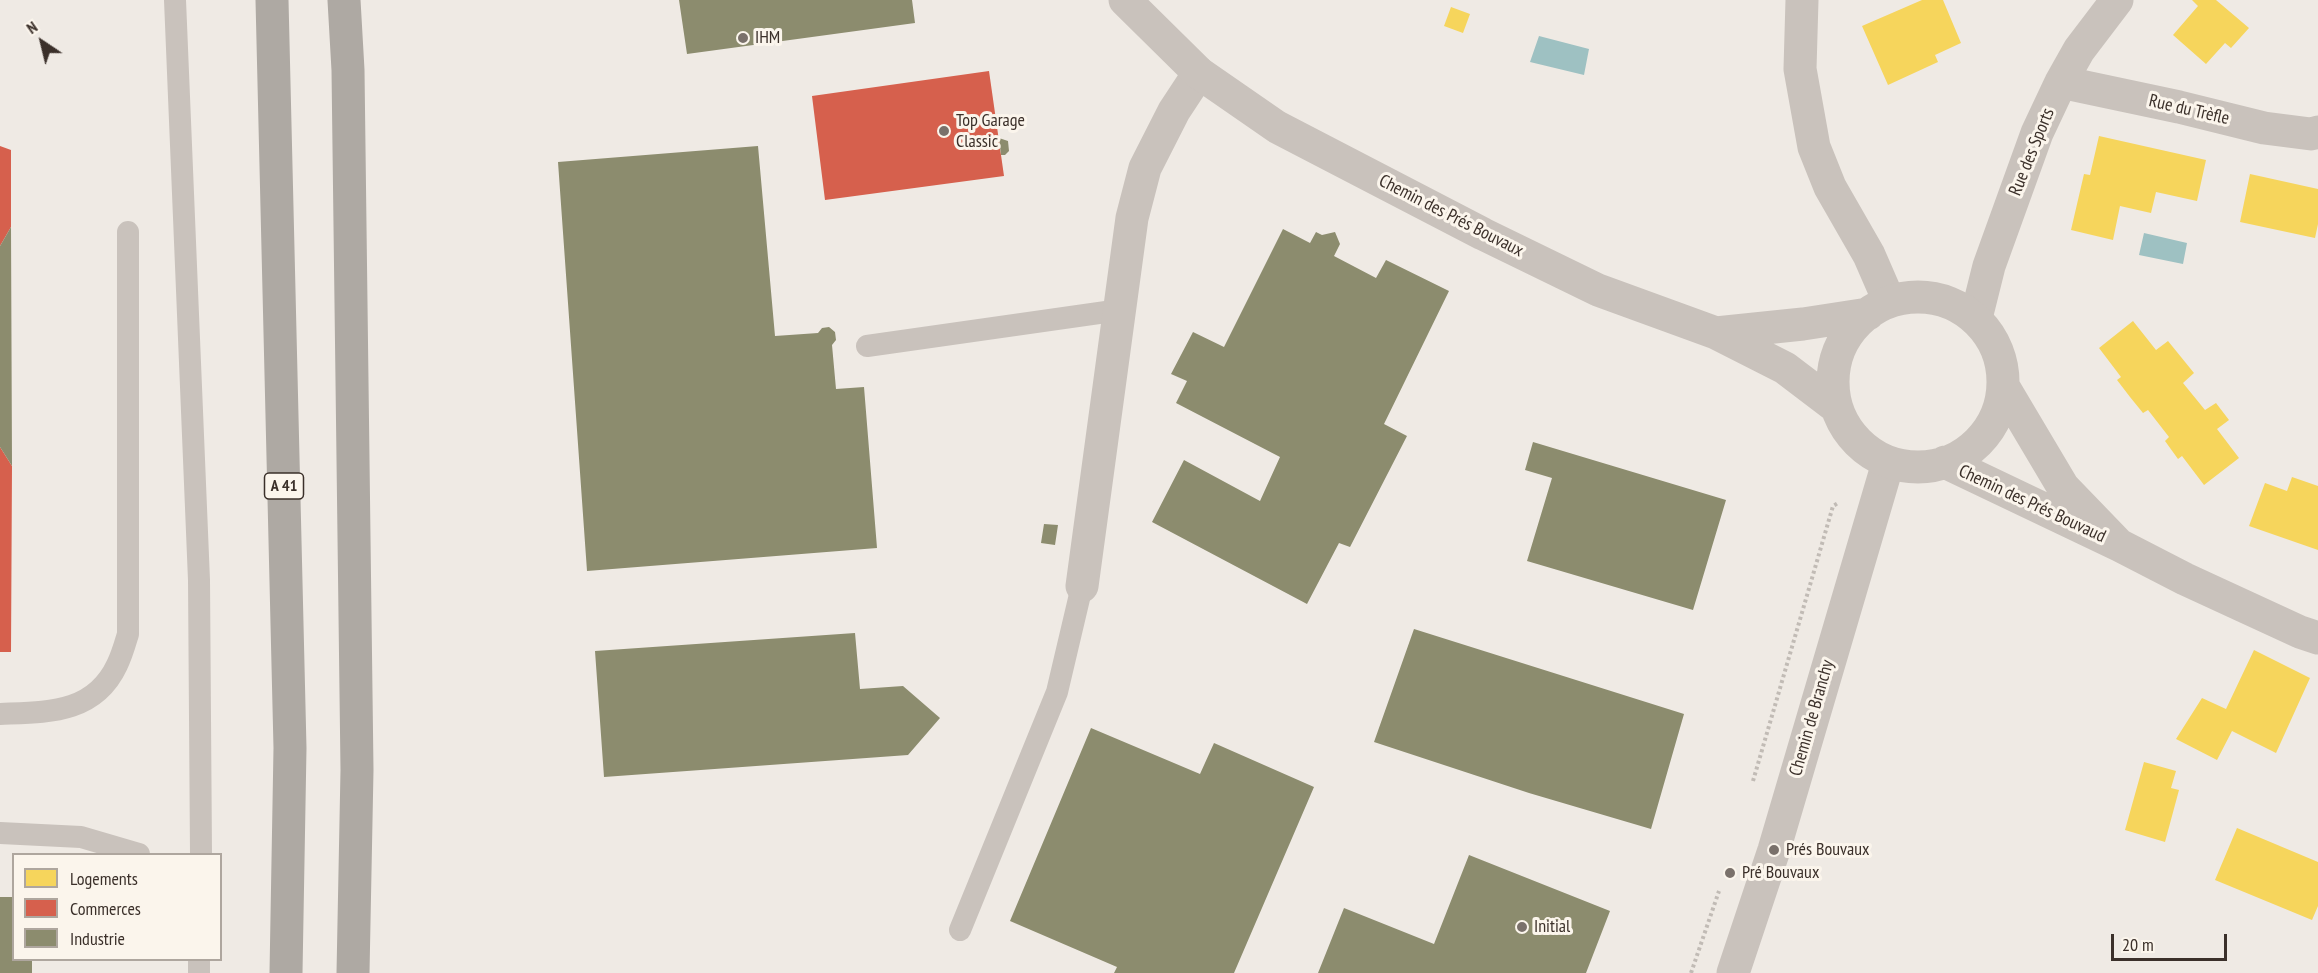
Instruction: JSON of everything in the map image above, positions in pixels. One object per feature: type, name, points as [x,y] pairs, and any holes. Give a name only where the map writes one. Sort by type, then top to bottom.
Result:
[{"type":"highway","name":"A 41","points":[[272,0],[290,748],[286,973]]},
{"type":"highway","points":[[344,0],[348,70],[357,770],[352,973]]},
{"type":"street","name":"Chemin des Prés Bouvaux","points":[[1125,0],[1199,73],[1277,127],[1483,234],[1598,290],[1716,333],[1785,368],[1835,406]]},
{"type":"street","points":[[1802,0],[1800,69],[1814,147],[1830,187],[1869,255],[1878,307]]},
{"type":"street","name":"Rue des Sports","points":[[1976,318],[1989,266],[2037,133],[2079,50],[2118,0]]},
{"type":"street","points":[[1082,586],[1132,218],[1145,168],[1174,111],[1199,73]]},
{"type":"street","name":"Rue du Trèfle","points":[[2061,82],[2264,128],[2311,134],[2318,132]]},
{"type":"street","points":[[1912,296],[1935,298],[1957,305],[1976,318],[1990,335],[2000,354],[2004,374],[2003,396],[1997,417],[1985,435],[1970,450],[1931,467],[1909,468],[1888,463],[1864,449],[1846,430],[1835,406],[1833,374],[1840,346],[1860,318],[1878,307],[1912,296]]},
{"type":"street","name":"Chemin des Prés Bouvaux","points":[[1716,333],[1803,324],[1878,307]]},
{"type":"street","name":"Chemin des Prés Bouvaud","points":[[2003,386],[2063,487],[2119,545]]},
{"type":"street","name":"Chemin des Prés Bouvaud","points":[[1945,462],[2185,579],[2300,632],[2318,638]]},
{"type":"street","name":"Chemin de Branchy","points":[[1733,973],[1774,850],[1888,463]]},
{"type":"lane","points":[[175,0],[200,580],[201,853]]},
{"type":"lane","points":[[0,714],[59,711],[98,694],[117,666],[128,634],[128,232]]},
{"type":"lane","points":[[867,346],[1120,310]]},
{"type":"lane","points":[[960,930],[1057,692],[1082,586]]},
{"type":"lane","points":[[0,833],[81,837],[133,853]]},
{"type":"water","points":[[1539,36],[1589,49],[1584,75],[1530,62]]},
{"type":"water","points":[[2144,233],[2187,243],[2183,264],[2139,255]]},
{"type":"building: Logements","points":[[1922,0],[1943,0],[1961,43],[1935,55],[1938,62],[1888,85],[1862,26]]},
{"type":"building: Logements","points":[[2192,0],[2216,0],[2249,28],[2231,48],[2225,43],[2206,64],[2173,35],[2198,6]]},
{"type":"building: Logements","points":[[1451,7],[1470,14],[1463,33],[1444,26]]},
{"type":"building: Logements","points":[[2099,136],[2206,160],[2197,201],[2156,192],[2151,213],[2120,206],[2113,240],[2071,230],[2084,174],[2090,175]]},
{"type":"building: Logements","points":[[2250,174],[2318,189],[2318,224],[2315,238],[2240,222]]},
{"type":"building: Logements","points":[[2133,321],[2156,350],[2168,341],[2194,373],[2183,383],[2205,410],[2216,403],[2229,420],[2217,429],[2239,458],[2204,485],[2182,456],[2178,459],[2165,441],[2169,437],[2148,410],[2143,413],[2130,397],[2117,380],[2121,377],[2099,348]]},
{"type":"building: Logements","points":[[2292,477],[2318,486],[2318,550],[2249,526],[2265,483],[2287,491]]},
{"type":"building: Logements","points":[[2254,650],[2310,678],[2276,753],[2232,731],[2217,760],[2176,739],[2202,698],[2226,709]]},
{"type":"building: Logements","points":[[2144,762],[2176,771],[2171,788],[2179,790],[2165,842],[2125,830]]},
{"type":"building: Logements","points":[[2237,828],[2318,862],[2318,906],[2312,920],[2215,880]]},
{"type":"building: Commerces","points":[[989,71],[1004,176],[825,200],[812,96]]},
{"type":"building: Commerces","points":[[0,146],[11,150],[11,227],[0,246]]},
{"type":"building: Commerces","points":[[0,447],[12,466],[11,652],[0,652]]},
{"type":"building: Industrie","name":"IHM","points":[[679,0],[912,0],[915,23],[687,54]]},
{"type":"building: Industrie","points":[[999,138],[1008,141],[1009,151],[1005,155],[1001,155]]},
{"type":"building: Industrie","points":[[758,146],[775,336],[818,333],[822,328],[829,327],[835,332],[836,340],[832,345],[836,389],[864,387],[877,548],[587,571],[558,162]]},
{"type":"building: Industrie","points":[[11,227],[12,466],[0,447],[0,246]]},
{"type":"building: Industrie","points":[[1283,229],[1310,243],[1316,232],[1322,235],[1335,232],[1340,244],[1334,256],[1376,278],[1386,260],[1449,291],[1384,424],[1407,436],[1350,547],[1339,543],[1307,604],[1152,522],[1184,460],[1260,501],[1280,457],[1176,403],[1187,381],[1171,374],[1193,332],[1224,347]]},
{"type":"building: Industrie","points":[[1533,442],[1726,500],[1693,610],[1527,561],[1552,478],[1525,470]]},
{"type":"building: Industrie","points":[[1044,524],[1058,525],[1055,545],[1041,543]]},
{"type":"building: Industrie","points":[[1414,629],[1684,714],[1651,829],[1529,793],[1374,742]]},
{"type":"building: Industrie","points":[[855,633],[860,689],[903,686],[940,718],[908,755],[604,777],[595,651]]},
{"type":"building: Industrie","points":[[1091,728],[1200,774],[1214,743],[1314,787],[1234,973],[1114,973],[1117,967],[1010,921]]},
{"type":"building: Industrie","name":"Initial","points":[[1469,855],[1610,911],[1586,973],[1318,973],[1344,908],[1434,944]]},
{"type":"building: Industrie","points":[[0,897],[12,897],[12,961],[32,961],[32,973],[0,973]]},
{"type":"place","name":"IHM","points":[[743,38]]},
{"type":"place","name":"Top Garage Classic","points":[[944,131]]},
{"type":"place","name":"Prés Bouvaux","points":[[1774,850]]},
{"type":"place","name":"Pré Bouvaux","points":[[1730,873]]},
{"type":"place","name":"Initial","points":[[1522,927]]}]
